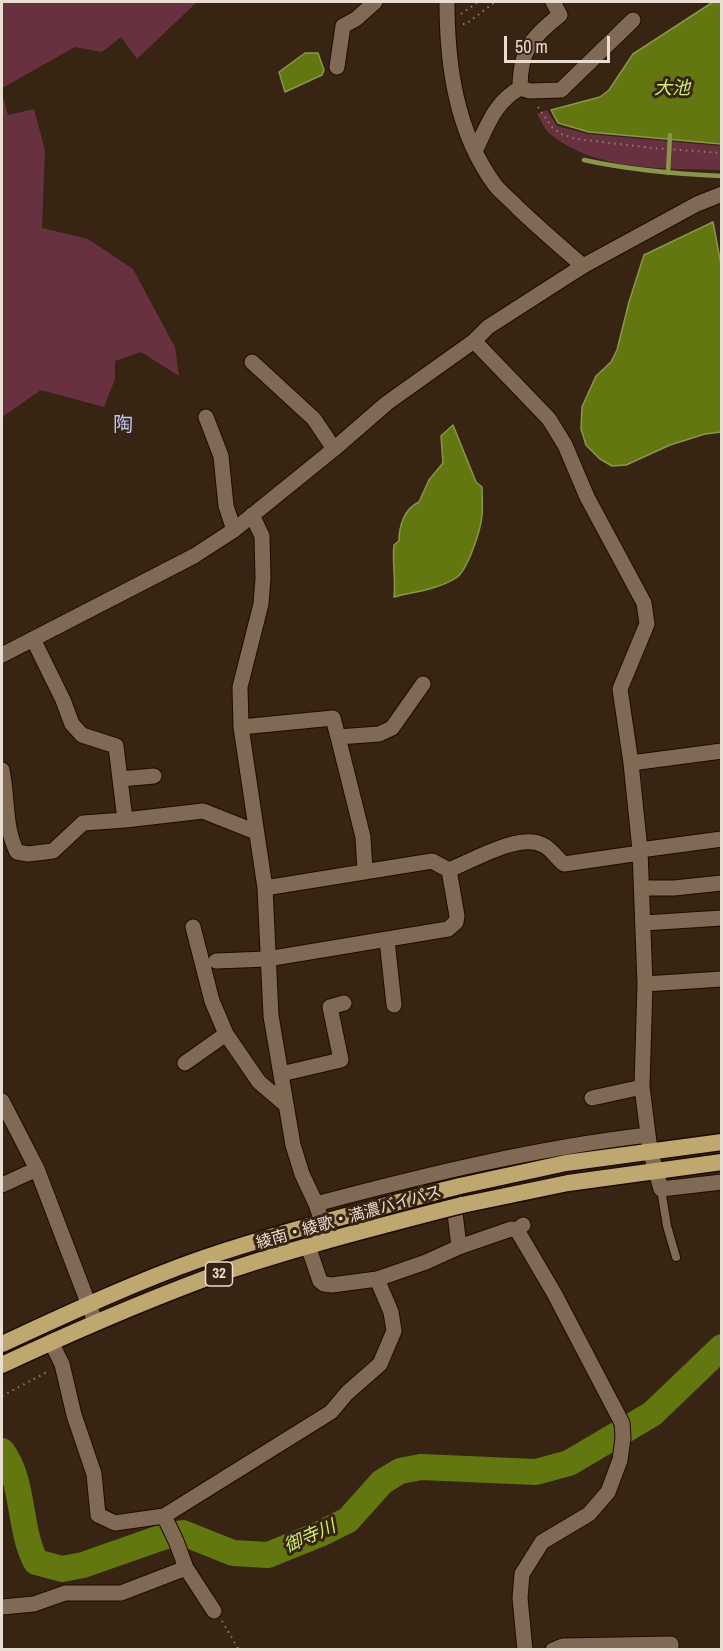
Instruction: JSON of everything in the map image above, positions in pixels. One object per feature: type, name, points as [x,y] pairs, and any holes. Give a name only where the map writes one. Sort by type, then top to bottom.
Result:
[{"type":"highway","name":"綾南・綾歌・満濃バイパス","points":[[2,1344],[197,1260],[322,1222],[452,1188],[649,1142],[722,1142]]},
{"type":"highway","name":"綾南・綾歌・満濃バイパス","points":[[2,1365],[95,1321],[206,1279],[328,1240],[454,1207],[568,1183],[657,1169],[722,1162]]},
{"type":"street","points":[[338,67],[343,26],[356,19],[375,2]]},
{"type":"street","points":[[447,2],[447,49],[452,80],[459,110],[475,151],[495,186],[544,233],[583,266]]},
{"type":"street","points":[[525,90],[520,66],[529,46],[539,32],[560,15],[553,2]]},
{"type":"street","points":[[475,151],[497,106],[507,96],[525,90],[561,90],[633,20]]},
{"type":"street","points":[[2,656],[194,556],[234,530],[387,403],[474,341],[488,327],[583,266],[697,204],[722,194]]},
{"type":"street","points":[[474,341],[549,419],[565,445],[587,497],[644,603],[647,624],[620,689],[631,763],[640,852],[645,984],[642,1087],[649,1142],[661,1189],[722,1182]]},
{"type":"street","points":[[252,362],[314,419],[334,449]]},
{"type":"street","points":[[206,417],[221,456],[226,506],[234,530]]},
{"type":"street","points":[[252,515],[262,536],[263,578],[261,604],[240,687],[241,727],[265,888],[271,1016],[293,1145],[328,1240]]},
{"type":"street","points":[[33,639],[63,700],[72,724],[82,735],[116,746],[125,820]]},
{"type":"street","points":[[338,737],[378,734],[392,728],[423,684]]},
{"type":"street","points":[[241,727],[333,718],[363,837],[365,871]]},
{"type":"street","points":[[631,763],[722,750]]},
{"type":"street","points":[[2,770],[6,789],[9,837],[17,852],[28,854],[53,851],[82,823],[203,810],[256,832]]},
{"type":"street","points":[[120,779],[154,776]]},
{"type":"street","points":[[449,870],[523,841],[544,845],[564,864],[722,839]]},
{"type":"street","points":[[265,888],[432,861],[449,870]]},
{"type":"street","points":[[216,961],[267,960],[448,929],[456,922],[457,916],[449,870]]},
{"type":"street","points":[[642,888],[674,888],[722,882]]},
{"type":"street","points":[[644,923],[722,918]]},
{"type":"street","points":[[193,927],[212,1001],[226,1034],[259,1082],[286,1105]]},
{"type":"street","points":[[387,939],[394,1005]]},
{"type":"street","points":[[645,984],[722,979]]},
{"type":"street","points":[[281,1074],[341,1060],[330,1007],[344,1004]]},
{"type":"street","points":[[184,1063],[226,1034]]},
{"type":"street","points":[[592,1098],[642,1087]]},
{"type":"street","points":[[2,1101],[37,1169],[95,1321]]},
{"type":"street","points":[[316,1203],[450,1169],[547,1150],[649,1142]]},
{"type":"street","points":[[2,1185],[37,1169]]},
{"type":"street","points":[[450,1169],[459,1247]]},
{"type":"street","points":[[308,1246],[320,1281],[324,1284],[377,1279],[426,1262],[459,1247],[521,1227],[622,1431],[620,1460],[608,1492],[589,1514],[542,1542],[522,1574],[520,1598],[525,1650]]},
{"type":"street","points":[[51,1342],[62,1364],[74,1415],[94,1474],[98,1515],[115,1523],[170,1529],[331,1412],[347,1393],[380,1364],[394,1331],[391,1312],[377,1279]]},
{"type":"street","points":[[170,1529],[186,1568],[214,1611]]},
{"type":"street","points":[[2,1607],[34,1604],[65,1593],[121,1593],[186,1568]]},
{"type":"street","points":[[553,1650],[562,1646],[576,1648],[671,1644],[671,1650]]},
{"type":"lane","points":[[661,1189],[667,1226],[676,1257]]},
{"type":"path","points":[[447,24],[466,24],[495,2]]},
{"type":"path","points":[[525,90],[545,119],[561,134],[577,139],[672,150],[722,153]]},
{"type":"path","points":[[2,1396],[62,1364]]},
{"type":"path","points":[[214,1611],[240,1650]]},
{"type":"shaded area","points":[[2,2],[197,2],[137,59],[121,37],[102,52],[75,47],[2,88]]},
{"type":"shaded area","points":[[2,93],[8,115],[34,109],[45,150],[42,228],[88,239],[133,269],[175,347],[179,376],[141,352],[115,361],[115,379],[104,407],[41,390],[2,417]]},
{"type":"shaded area","points":[[547,110],[557,126],[588,134],[721,146],[721,170],[632,166],[589,155],[569,146],[548,132],[537,114]]},
{"type":"water","name":"大池","points":[[713,2],[721,2],[721,144],[589,132],[558,123],[551,110],[600,97],[609,90],[633,54]]},
{"type":"water","points":[[305,53],[318,53],[324,70],[322,75],[285,92],[279,72]]},
{"type":"water","points":[[713,222],[722,270],[721,432],[705,434],[670,445],[626,465],[612,466],[600,459],[586,445],[581,429],[582,407],[596,376],[611,362],[617,350],[644,255]]},
{"type":"water","points":[[453,425],[476,482],[482,487],[482,515],[476,539],[465,567],[456,578],[434,588],[394,597],[394,545],[399,541],[401,524],[406,513],[419,502],[429,480],[443,463],[441,436]]},
{"type":"waterway","points":[[668,173],[670,135]]},
{"type":"waterway","points":[[584,160],[653,171],[722,176]]},
{"type":"waterway","name":"御寺川","points":[[2,1451],[14,1477],[26,1535],[36,1562],[62,1569],[83,1565],[163,1537],[183,1533],[233,1553],[268,1555],[348,1520],[382,1482],[400,1471],[421,1467],[536,1472],[569,1463],[652,1414],[722,1347]]},
{"type":"district","name":"陶","points":[[123,426]]}]
